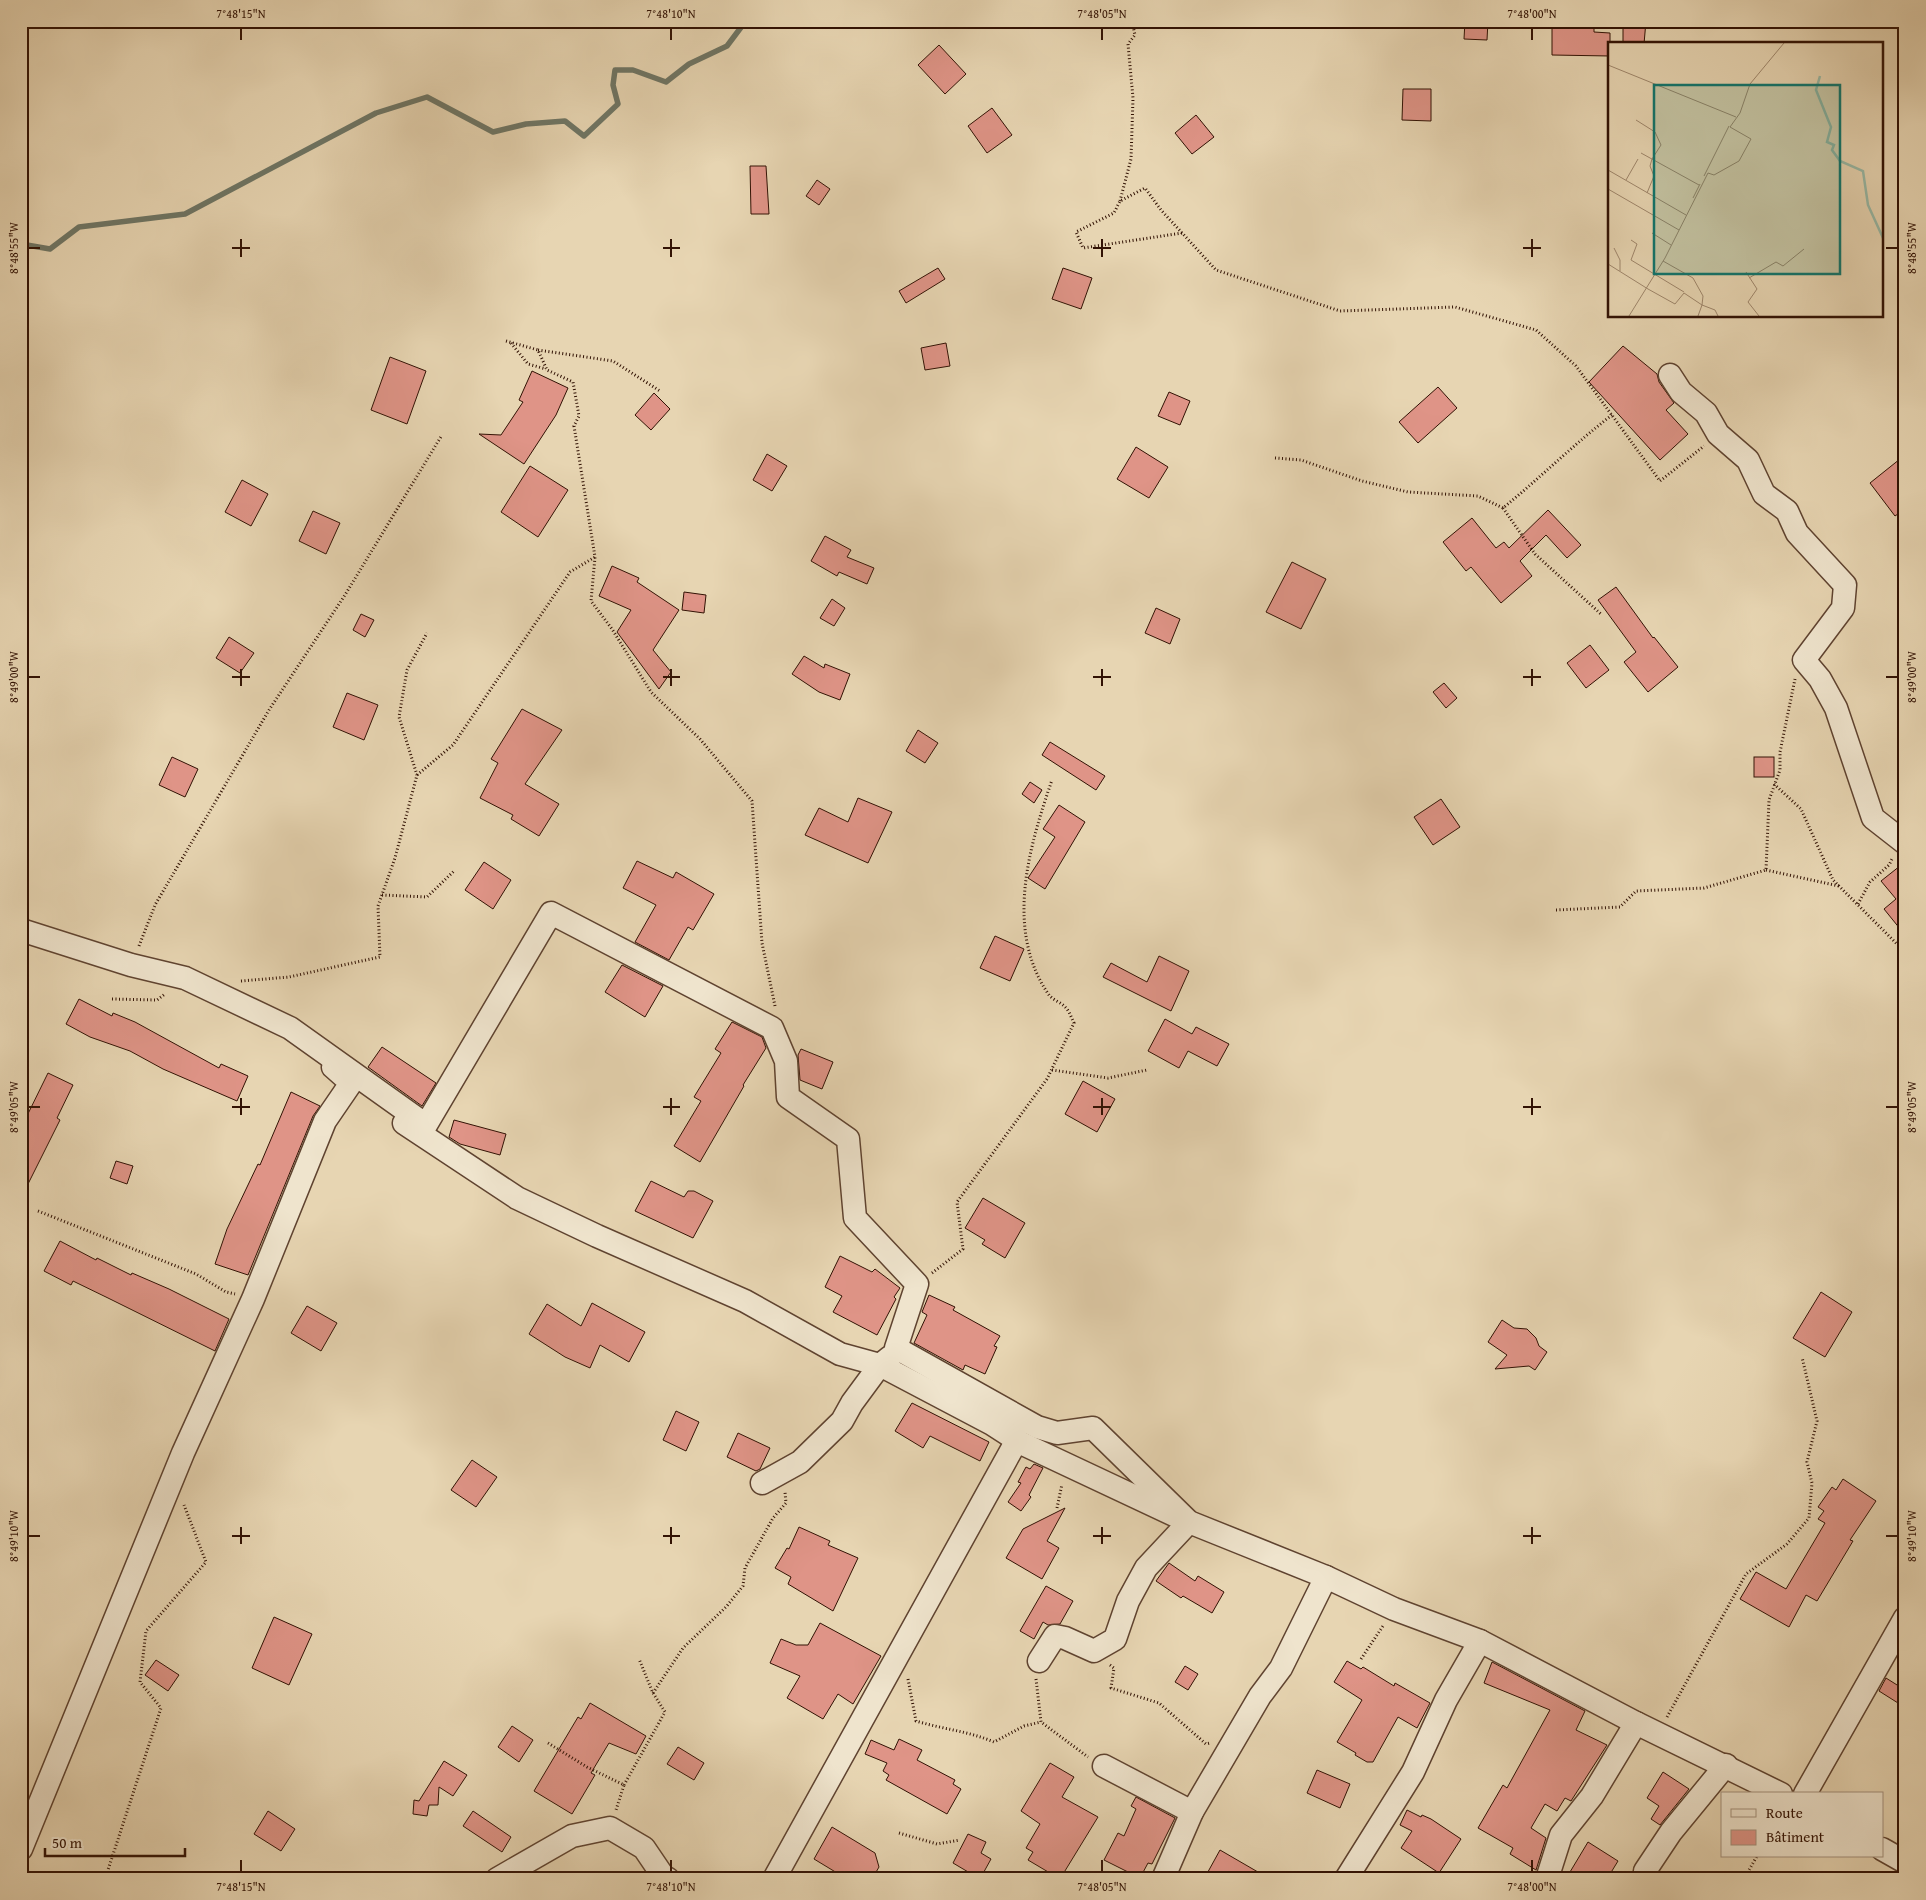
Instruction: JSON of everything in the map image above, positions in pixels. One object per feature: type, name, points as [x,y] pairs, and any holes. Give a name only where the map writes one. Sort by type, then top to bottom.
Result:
[{"type":"street","points":[[1670,376],[1681,392],[1706,413],[1718,434],[1748,460],[1764,494],[1787,510],[1797,533],[1846,585],[1843,608],[1804,660],[1820,679],[1836,708],[1873,818],[1904,842]]},
{"type":"street","points":[[21,930],[131,965],[185,978],[290,1028],[426,1125],[551,913],[772,1028],[786,1061],[788,1097],[848,1139],[855,1218],[917,1284],[893,1355],[880,1365],[842,1421],[800,1462],[762,1483]]},
{"type":"street","points":[[290,1028],[351,1084],[430,1142],[517,1198],[597,1236],[745,1301],[840,1354],[880,1365],[1018,1440],[1190,1522],[1326,1577],[1394,1609],[1480,1641],[1636,1723],[1726,1765],[1777,1792]]},
{"type":"street","points":[[21,1849],[173,1477],[253,1299],[325,1121],[351,1084]]},
{"type":"street","points":[[896,1348],[1037,1427],[1057,1433],[1093,1428],[1190,1522]]},
{"type":"street","points":[[774,1879],[1018,1440]]},
{"type":"street","points":[[1039,1661],[1055,1636],[1065,1638],[1094,1651],[1115,1639],[1128,1601],[1146,1568],[1190,1522]]},
{"type":"street","points":[[1163,1879],[1192,1812],[1260,1696],[1280,1668],[1326,1577]]},
{"type":"street","points":[[1806,1792],[1905,1618]]},
{"type":"street","points":[[1346,1879],[1413,1772],[1446,1700],[1480,1641]]},
{"type":"street","points":[[1547,1879],[1561,1835],[1592,1796],[1636,1723]]},
{"type":"street","points":[[1645,1871],[1671,1832],[1726,1765]]},
{"type":"street","points":[[1104,1766],[1192,1812]]},
{"type":"street","points":[[497,1879],[572,1836],[610,1828],[644,1848],[663,1876],[668,1879]]},
{"type":"street","points":[[1884,1850],[1905,1862]]},
{"type":"path","points":[[1132,21],[1135,35],[1128,44],[1133,98],[1132,159],[1120,201],[1114,213],[1076,232],[1083,248],[1182,233]]},
{"type":"path","points":[[1120,201],[1146,188],[1161,210],[1216,270],[1340,311],[1455,306],[1536,330],[1576,366],[1660,481],[1718,434]]},
{"type":"path","points":[[506,342],[538,350],[613,361],[660,391]]},
{"type":"path","points":[[511,343],[528,364],[573,382],[579,416],[574,426],[583,472],[595,557],[591,601],[612,630],[651,692],[700,739],[752,801],[762,943],[777,1015]]},
{"type":"path","points":[[538,350],[547,370]]},
{"type":"path","points":[[1503,508],[1533,484],[1579,441],[1612,415]]},
{"type":"path","points":[[131,965],[155,906],[264,718],[345,595],[442,435]]},
{"type":"path","points":[[1275,458],[1301,460],[1362,480],[1408,492],[1478,496],[1503,508],[1535,554],[1602,615]]},
{"type":"path","points":[[417,775],[452,745],[570,572],[595,557]]},
{"type":"path","points":[[234,982],[289,977],[380,957],[378,906],[395,858],[417,775],[399,717],[407,670],[426,633]]},
{"type":"path","points":[[1766,870],[1769,800],[1780,770],[1780,752],[1796,672],[1808,665]]},
{"type":"path","points":[[917,1284],[963,1249],[957,1202],[1047,1080],[1074,1023],[1066,1008],[1050,996],[1038,972],[1027,942],[1023,902],[1025,878],[1052,780]]},
{"type":"path","points":[[1774,784],[1801,809],[1833,880],[1905,952]]},
{"type":"path","points":[[1858,904],[1870,882],[1888,865],[1904,842]]},
{"type":"path","points":[[382,895],[426,897],[454,870]]},
{"type":"path","points":[[1556,910],[1620,907],[1636,891],[1704,888],[1766,870],[1839,886]]},
{"type":"path","points":[[112,999],[157,1000],[185,978]]},
{"type":"path","points":[[1052,1070],[1108,1078],[1147,1070]]},
{"type":"path","points":[[38,1211],[196,1274],[226,1292],[253,1299]]},
{"type":"path","points":[[1658,1733],[1746,1574],[1787,1544],[1809,1518],[1812,1483],[1807,1462],[1817,1421],[1802,1357]]},
{"type":"path","points":[[653,1693],[683,1648],[726,1607],[743,1586],[745,1568],[773,1518],[786,1503],[782,1473]]},
{"type":"path","points":[[105,1879],[161,1708],[140,1682],[146,1631],[206,1562],[173,1477]]},
{"type":"path","points":[[1361,1659],[1394,1609]]},
{"type":"path","points":[[1094,1651],[1114,1668],[1111,1688],[1159,1703],[1206,1744],[1233,1742]]},
{"type":"path","points":[[899,1652],[911,1690],[916,1721],[947,1730],[970,1732],[994,1742],[1024,1726],[1041,1722]]},
{"type":"path","points":[[610,1828],[624,1785],[666,1712],[653,1693],[639,1659]]},
{"type":"path","points":[[1039,1661],[1035,1683],[1041,1722],[1074,1748],[1104,1766]]},
{"type":"path","points":[[548,1743],[587,1767],[624,1785]]},
{"type":"path","points":[[899,1833],[937,1844],[960,1840]]},
{"type":"path","points":[[1744,1879],[1756,1858]]},
{"type":"building","points":[[1465,21],[1488,21],[1487,40],[1464,39]]},
{"type":"building","points":[[1552,21],[1594,21],[1594,32],[1610,33],[1608,56],[1552,55]]},
{"type":"building","points":[[1623,21],[1646,21],[1644,42],[1623,42]]},
{"type":"building","points":[[939,45],[966,74],[945,94],[918,65]]},
{"type":"building","points":[[1403,89],[1431,89],[1431,121],[1402,120]]},
{"type":"building","points":[[992,108],[1012,135],[987,153],[968,126]]},
{"type":"building","points":[[1196,115],[1214,137],[1192,154],[1175,133]]},
{"type":"building","points":[[750,166],[766,166],[769,214],[751,214]]},
{"type":"building","points":[[817,180],[830,189],[819,205],[806,196]]},
{"type":"building","points":[[938,268],[945,279],[906,303],[899,291]]},
{"type":"building","points":[[1063,268],[1092,278],[1081,309],[1052,299]]},
{"type":"building","points":[[946,343],[950,366],[925,370],[921,348]]},
{"type":"building","points":[[1623,346],[1657,374],[1659,382],[1674,403],[1666,410],[1688,434],[1660,460],[1589,382]]},
{"type":"building","points":[[390,357],[426,371],[407,424],[371,410]]},
{"type":"building","points":[[532,371],[568,388],[556,415],[524,464],[479,434],[501,435],[523,402],[519,400]]},
{"type":"building","points":[[1438,387],[1457,408],[1418,443],[1399,422]]},
{"type":"building","points":[[1169,392],[1190,401],[1180,425],[1158,416]]},
{"type":"building","points":[[654,393],[670,409],[651,430],[635,415]]},
{"type":"building","points":[[1136,447],[1168,467],[1149,498],[1117,479]]},
{"type":"building","points":[[767,454],[787,466],[772,491],[753,480]]},
{"type":"building","points":[[1905,455],[1905,509],[1895,516],[1870,483]]},
{"type":"building","points":[[530,466],[568,490],[538,537],[501,512]]},
{"type":"building","points":[[242,480],[268,494],[251,526],[225,512]]},
{"type":"building","points":[[1548,510],[1581,545],[1567,558],[1546,535],[1520,561],[1532,576],[1501,603],[1471,567],[1466,571],[1443,542],[1472,518],[1496,548],[1504,542],[1509,548]]},
{"type":"building","points":[[313,511],[340,523],[326,554],[299,541]]},
{"type":"building","points":[[825,536],[851,550],[847,557],[874,568],[867,584],[839,572],[837,576],[811,561]]},
{"type":"building","points":[[1292,562],[1326,579],[1301,629],[1266,612]]},
{"type":"building","points":[[612,566],[639,578],[637,582],[679,610],[653,650],[671,672],[659,689],[617,632],[631,610],[599,596]]},
{"type":"building","points":[[1616,587],[1653,638],[1678,667],[1648,692],[1624,662],[1636,652],[1598,600]]},
{"type":"building","points":[[684,592],[706,595],[704,613],[682,610]]},
{"type":"building","points":[[832,599],[845,608],[834,626],[820,618]]},
{"type":"building","points":[[1156,608],[1180,619],[1170,644],[1145,633]]},
{"type":"building","points":[[361,614],[374,620],[365,637],[353,630]]},
{"type":"building","points":[[229,637],[254,653],[240,673],[216,658]]},
{"type":"building","points":[[1590,645],[1609,670],[1586,688],[1567,663]]},
{"type":"building","points":[[804,656],[824,668],[825,664],[850,674],[840,700],[819,692],[792,674]]},
{"type":"building","points":[[1444,683],[1457,698],[1446,708],[1433,692]]},
{"type":"building","points":[[347,693],[378,705],[364,740],[333,727]]},
{"type":"building","points":[[522,709],[562,730],[525,784],[559,804],[539,836],[511,819],[513,815],[480,798],[498,763],[491,759]]},
{"type":"building","points":[[918,730],[938,743],[925,763],[906,751]]},
{"type":"building","points":[[1050,742],[1105,776],[1096,790],[1042,755]]},
{"type":"building","points":[[172,757],[198,769],[185,797],[159,785]]},
{"type":"building","points":[[1754,757],[1774,757],[1774,777],[1754,777]]},
{"type":"building","points":[[1030,782],[1042,790],[1034,803],[1022,794]]},
{"type":"building","points":[[858,798],[892,812],[868,863],[805,835],[819,808],[848,822]]},
{"type":"building","points":[[1441,799],[1460,827],[1433,845],[1414,817]]},
{"type":"building","points":[[1059,805],[1085,822],[1045,889],[1028,878],[1055,837],[1043,829]]},
{"type":"building","points":[[637,861],[673,878],[676,872],[714,894],[693,930],[688,927],[669,960],[635,942],[656,905],[623,888]]},
{"type":"building","points":[[484,862],[511,880],[493,909],[465,890]]},
{"type":"building","points":[[1905,862],[1905,935],[1884,909],[1896,899],[1881,881]]},
{"type":"building","points":[[995,936],[1024,949],[1010,981],[980,968]]},
{"type":"building","points":[[1159,956],[1189,971],[1171,1011],[1103,977],[1111,963],[1147,982]]},
{"type":"building","points":[[622,965],[663,986],[645,1017],[605,992]]},
{"type":"building","points":[[79,999],[112,1016],[113,1013],[135,1022],[219,1068],[221,1064],[248,1076],[237,1101],[163,1069],[130,1051],[90,1037],[66,1024]]},
{"type":"building","points":[[1165,1019],[1192,1034],[1196,1027],[1229,1044],[1217,1066],[1188,1051],[1179,1068],[1148,1051]]},
{"type":"building","points":[[732,1022],[762,1037],[766,1048],[700,1162],[674,1146],[701,1101],[694,1097],[721,1053],[715,1049]]},
{"type":"building","points":[[382,1047],[436,1083],[422,1106],[368,1067]]},
{"type":"building","points":[[801,1049],[833,1062],[822,1089],[800,1080],[798,1055]]},
{"type":"building","points":[[48,1073],[73,1085],[57,1118],[60,1120],[21,1198],[21,1128]]},
{"type":"building","points":[[1083,1081],[1115,1099],[1097,1132],[1065,1114]]},
{"type":"building","points":[[291,1092],[320,1106],[313,1116],[248,1275],[215,1264],[227,1229],[258,1164],[260,1165]]},
{"type":"building","points":[[454,1120],[506,1134],[500,1155],[460,1144],[449,1137]]},
{"type":"building","points":[[116,1161],[133,1166],[127,1184],[110,1178]]},
{"type":"building","points":[[651,1181],[684,1197],[688,1191],[694,1191],[713,1201],[693,1238],[635,1211]]},
{"type":"building","points":[[983,1198],[1025,1223],[1005,1258],[982,1244],[985,1240],[965,1228]]},
{"type":"building","points":[[60,1241],[96,1260],[97,1258],[131,1275],[132,1273],[169,1289],[229,1319],[215,1351],[73,1281],[71,1285],[44,1271]]},
{"type":"building","points":[[840,1256],[872,1272],[875,1269],[900,1288],[877,1335],[833,1312],[842,1296],[825,1287]]},
{"type":"building","points":[[1821,1292],[1852,1312],[1825,1357],[1793,1338]]},
{"type":"building","points":[[929,1295],[955,1307],[953,1310],[1000,1336],[994,1346],[997,1347],[985,1374],[965,1365],[963,1370],[914,1343],[927,1315],[922,1312]]},
{"type":"building","points":[[592,1303],[645,1332],[629,1362],[600,1345],[590,1368],[565,1357],[529,1334],[547,1304],[581,1326]]},
{"type":"building","points":[[307,1306],[337,1323],[321,1351],[291,1333]]},
{"type":"building","points":[[1502,1320],[1514,1328],[1527,1329],[1536,1338],[1539,1346],[1547,1352],[1535,1370],[1529,1366],[1495,1369],[1507,1355],[1488,1342]]},
{"type":"building","points":[[912,1403],[989,1442],[980,1461],[930,1436],[923,1448],[895,1431]]},
{"type":"building","points":[[676,1411],[699,1422],[686,1451],[663,1440]]},
{"type":"building","points":[[738,1433],[770,1448],[760,1469],[756,1471],[727,1457]]},
{"type":"building","points":[[472,1460],[497,1477],[476,1507],[451,1490]]},
{"type":"building","points":[[1034,1464],[1043,1468],[1029,1495],[1031,1497],[1021,1511],[1008,1502],[1021,1483],[1018,1482],[1026,1467],[1030,1469]]},
{"type":"building","points":[[1843,1479],[1876,1501],[1850,1540],[1853,1541],[1817,1601],[1806,1595],[1789,1627],[1740,1599],[1756,1572],[1786,1589],[1825,1523],[1818,1519],[1824,1511],[1818,1507],[1832,1487],[1836,1490]]},
{"type":"building","points":[[1065,1508],[1047,1541],[1059,1548],[1042,1579],[1006,1558],[1023,1529]]},
{"type":"building","points":[[799,1527],[830,1541],[828,1545],[858,1558],[833,1611],[788,1584],[791,1577],[775,1568],[787,1548],[789,1549]]},
{"type":"building","points":[[1169,1563],[1195,1581],[1198,1576],[1224,1592],[1212,1613],[1183,1596],[1181,1598],[1156,1581]]},
{"type":"building","points":[[1046,1586],[1073,1601],[1060,1624],[1048,1625],[1043,1622],[1034,1639],[1020,1631]]},
{"type":"building","points":[[274,1617],[312,1634],[289,1685],[252,1668]]},
{"type":"building","points":[[820,1623],[881,1656],[853,1704],[838,1694],[823,1719],[787,1698],[800,1676],[770,1663],[781,1639],[796,1645],[808,1645]]},
{"type":"building","points":[[156,1660],[179,1675],[168,1691],[145,1675]]},
{"type":"building","points":[[1347,1661],[1361,1669],[1363,1667],[1394,1686],[1395,1683],[1430,1703],[1417,1728],[1398,1717],[1373,1762],[1367,1762],[1337,1742],[1362,1700],[1334,1682]]},
{"type":"building","points":[[1492,1662],[1585,1711],[1576,1730],[1607,1745],[1571,1801],[1565,1798],[1557,1811],[1545,1804],[1531,1828],[1546,1838],[1536,1870],[1510,1854],[1513,1848],[1478,1828],[1503,1785],[1507,1788],[1550,1710],[1484,1683]]},
{"type":"building","points":[[1185,1666],[1198,1674],[1188,1690],[1175,1682]]},
{"type":"building","points":[[1886,1678],[1905,1690],[1898,1703],[1879,1691]]},
{"type":"building","points":[[590,1703],[646,1736],[636,1754],[609,1743],[591,1773],[595,1775],[572,1814],[534,1791],[578,1717],[581,1719]]},
{"type":"building","points":[[512,1726],[533,1740],[519,1762],[498,1747]]},
{"type":"building","points":[[899,1739],[922,1750],[917,1760],[955,1780],[953,1784],[961,1789],[947,1814],[886,1780],[889,1775],[883,1771],[887,1763],[865,1754],[871,1740],[894,1750]]},
{"type":"building","points":[[678,1747],[704,1763],[694,1780],[667,1764]]},
{"type":"building","points":[[444,1761],[467,1775],[453,1796],[439,1787],[438,1805],[429,1805],[427,1816],[413,1814],[414,1800],[419,1801]]},
{"type":"building","points":[[1050,1763],[1074,1777],[1062,1797],[1098,1817],[1060,1879],[1028,1860],[1033,1852],[1026,1848],[1040,1824],[1021,1811]]},
{"type":"building","points":[[1317,1770],[1350,1784],[1340,1808],[1307,1793]]},
{"type":"building","points":[[1663,1772],[1689,1789],[1660,1825],[1651,1819],[1659,1806],[1647,1798]]},
{"type":"building","points":[[1136,1797],[1175,1818],[1152,1864],[1148,1863],[1140,1878],[1104,1860],[1118,1833],[1124,1836],[1136,1809],[1131,1806]]},
{"type":"building","points":[[1407,1810],[1421,1817],[1422,1815],[1431,1819],[1461,1839],[1439,1873],[1401,1848],[1412,1831],[1400,1825]]},
{"type":"building","points":[[268,1811],[295,1829],[281,1851],[254,1834]]},
{"type":"building","points":[[473,1811],[511,1837],[502,1852],[463,1826]]},
{"type":"building","points":[[832,1827],[875,1853],[879,1867],[872,1879],[847,1879],[814,1859]]},
{"type":"building","points":[[968,1834],[986,1842],[981,1853],[991,1859],[980,1879],[953,1863]]},
{"type":"building","points":[[1588,1842],[1618,1861],[1607,1879],[1581,1879],[1570,1872]]},
{"type":"building","points":[[1220,1850],[1270,1879],[1204,1879]]},
{"type":"waterway","points":[[21,244],[50,249],[79,227],[185,214],[376,113],[427,97],[493,132],[526,124],[565,121],[584,136],[618,104],[613,85],[615,70],[633,70],[666,82],[689,64],[727,46],[742,26],[749,21]]}]
